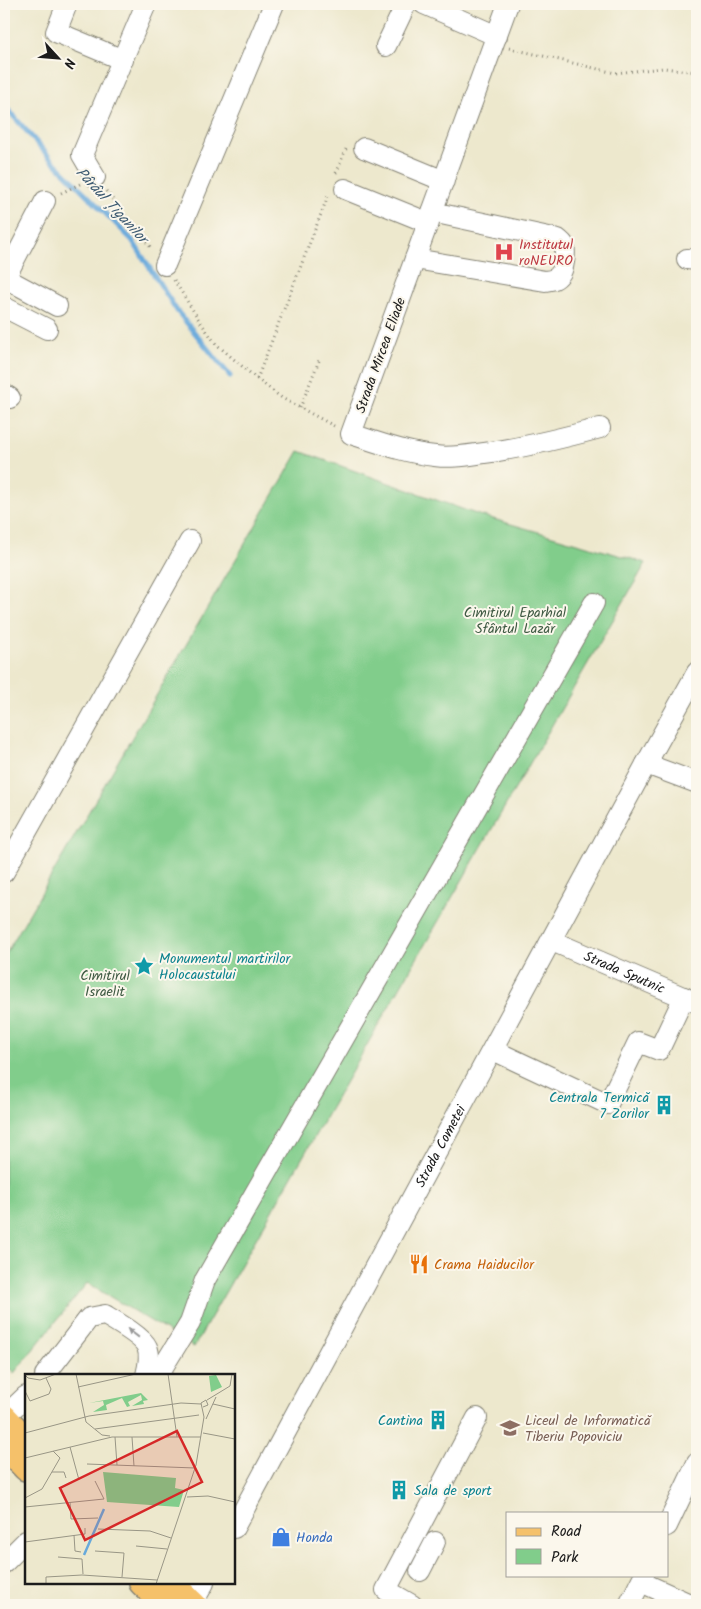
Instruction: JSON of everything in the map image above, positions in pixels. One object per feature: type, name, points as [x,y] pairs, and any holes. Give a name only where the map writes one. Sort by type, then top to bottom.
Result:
[{"type":"main road","points":[[4,1418],[25,1439]]},
{"type":"main road","points":[[4,1445],[25,1467]]},
{"type":"main road","points":[[143,1584],[165,1605]]},
{"type":"main road","points":[[173,1584],[197,1597]]},
{"type":"street","points":[[67,4],[56,32],[123,60]]},
{"type":"street","points":[[95,177],[82,155],[145,4]]},
{"type":"street","points":[[165,265],[274,4]]},
{"type":"street","points":[[386,46],[406,4]]},
{"type":"street","points":[[424,4],[495,40]]},
{"type":"street","name":"Strada Mircea Eliade","points":[[351,434],[508,4]]},
{"type":"street","points":[[355,146],[444,181]]},
{"type":"street","points":[[336,187],[431,218],[558,239],[565,248],[559,276],[554,280],[545,281],[415,259]]},
{"type":"street","points":[[45,201],[4,279],[57,306]]},
{"type":"street","points":[[4,307],[47,329]]},
{"type":"street","points":[[351,434],[397,449],[438,457],[505,451],[534,446],[600,428]]},
{"type":"street","points":[[4,872],[190,541]]},
{"type":"street","points":[[159,1374],[190,1323],[206,1280],[594,603]]},
{"type":"street","name":"Strada Cometei","points":[[235,1526],[697,672]]},
{"type":"street","points":[[646,764],[697,783]]},
{"type":"street","name":"Strada Sputnic","points":[[552,942],[690,1000]]},
{"type":"street","points":[[493,1050],[608,1104],[638,1042],[659,1050],[690,1000]]},
{"type":"street","points":[[46,1374],[89,1318],[105,1315],[128,1330],[148,1347],[149,1363],[146,1374]]},
{"type":"street","points":[[4,1418],[25,1397]]},
{"type":"street","points":[[412,1605],[386,1590],[478,1418]]},
{"type":"street","points":[[668,1524],[697,1463]]},
{"type":"street","points":[[4,1563],[25,1542]]},
{"type":"street","points":[[410,1544],[432,1548],[420,1571]]},
{"type":"street","points":[[629,1605],[642,1579],[692,1605]]},
{"type":"path","points":[[495,40],[615,73],[664,68],[697,72]]},
{"type":"path","points":[[257,379],[336,187],[355,146]]},
{"type":"path","points":[[45,201],[95,177],[165,265],[216,344],[282,398],[351,434]]},
{"type":"path","points":[[300,408],[320,358]]},
{"type":"green space","points":[[299,451],[476,514],[646,563],[194,1347],[87,1283],[14,1373],[4,1363],[4,957]]},
{"type":"waterway","name":"Pârâul Țiganilor","points":[[4,105],[50,158],[132,240],[177,311],[230,376]]},
{"type":"place","name":"Institutul roNEURO","points":[[504,252]]},
{"type":"place","name":"Monumentul martirilor Holocaustului","points":[[144,966]]},
{"type":"place","name":"Centrala Termică 7 Zorilor","points":[[664,1105]]},
{"type":"place","name":"Crama Haiducilor","points":[[419,1264]]},
{"type":"place","name":"Cantina","points":[[438,1420]]},
{"type":"place","name":"Liceul de Informatică Tiberiu Popoviciu","points":[[510,1428]]},
{"type":"place","name":"Sala de sport","points":[[399,1490]]},
{"type":"place","name":"Honda","points":[[281,1537]]},
{"type":"park label","name":"Cimitirul Eparhial Sfântul Lazăr","points":[[515,620]]},
{"type":"park label","name":"Cimitirul Israelit","points":[[105,984]]}]
